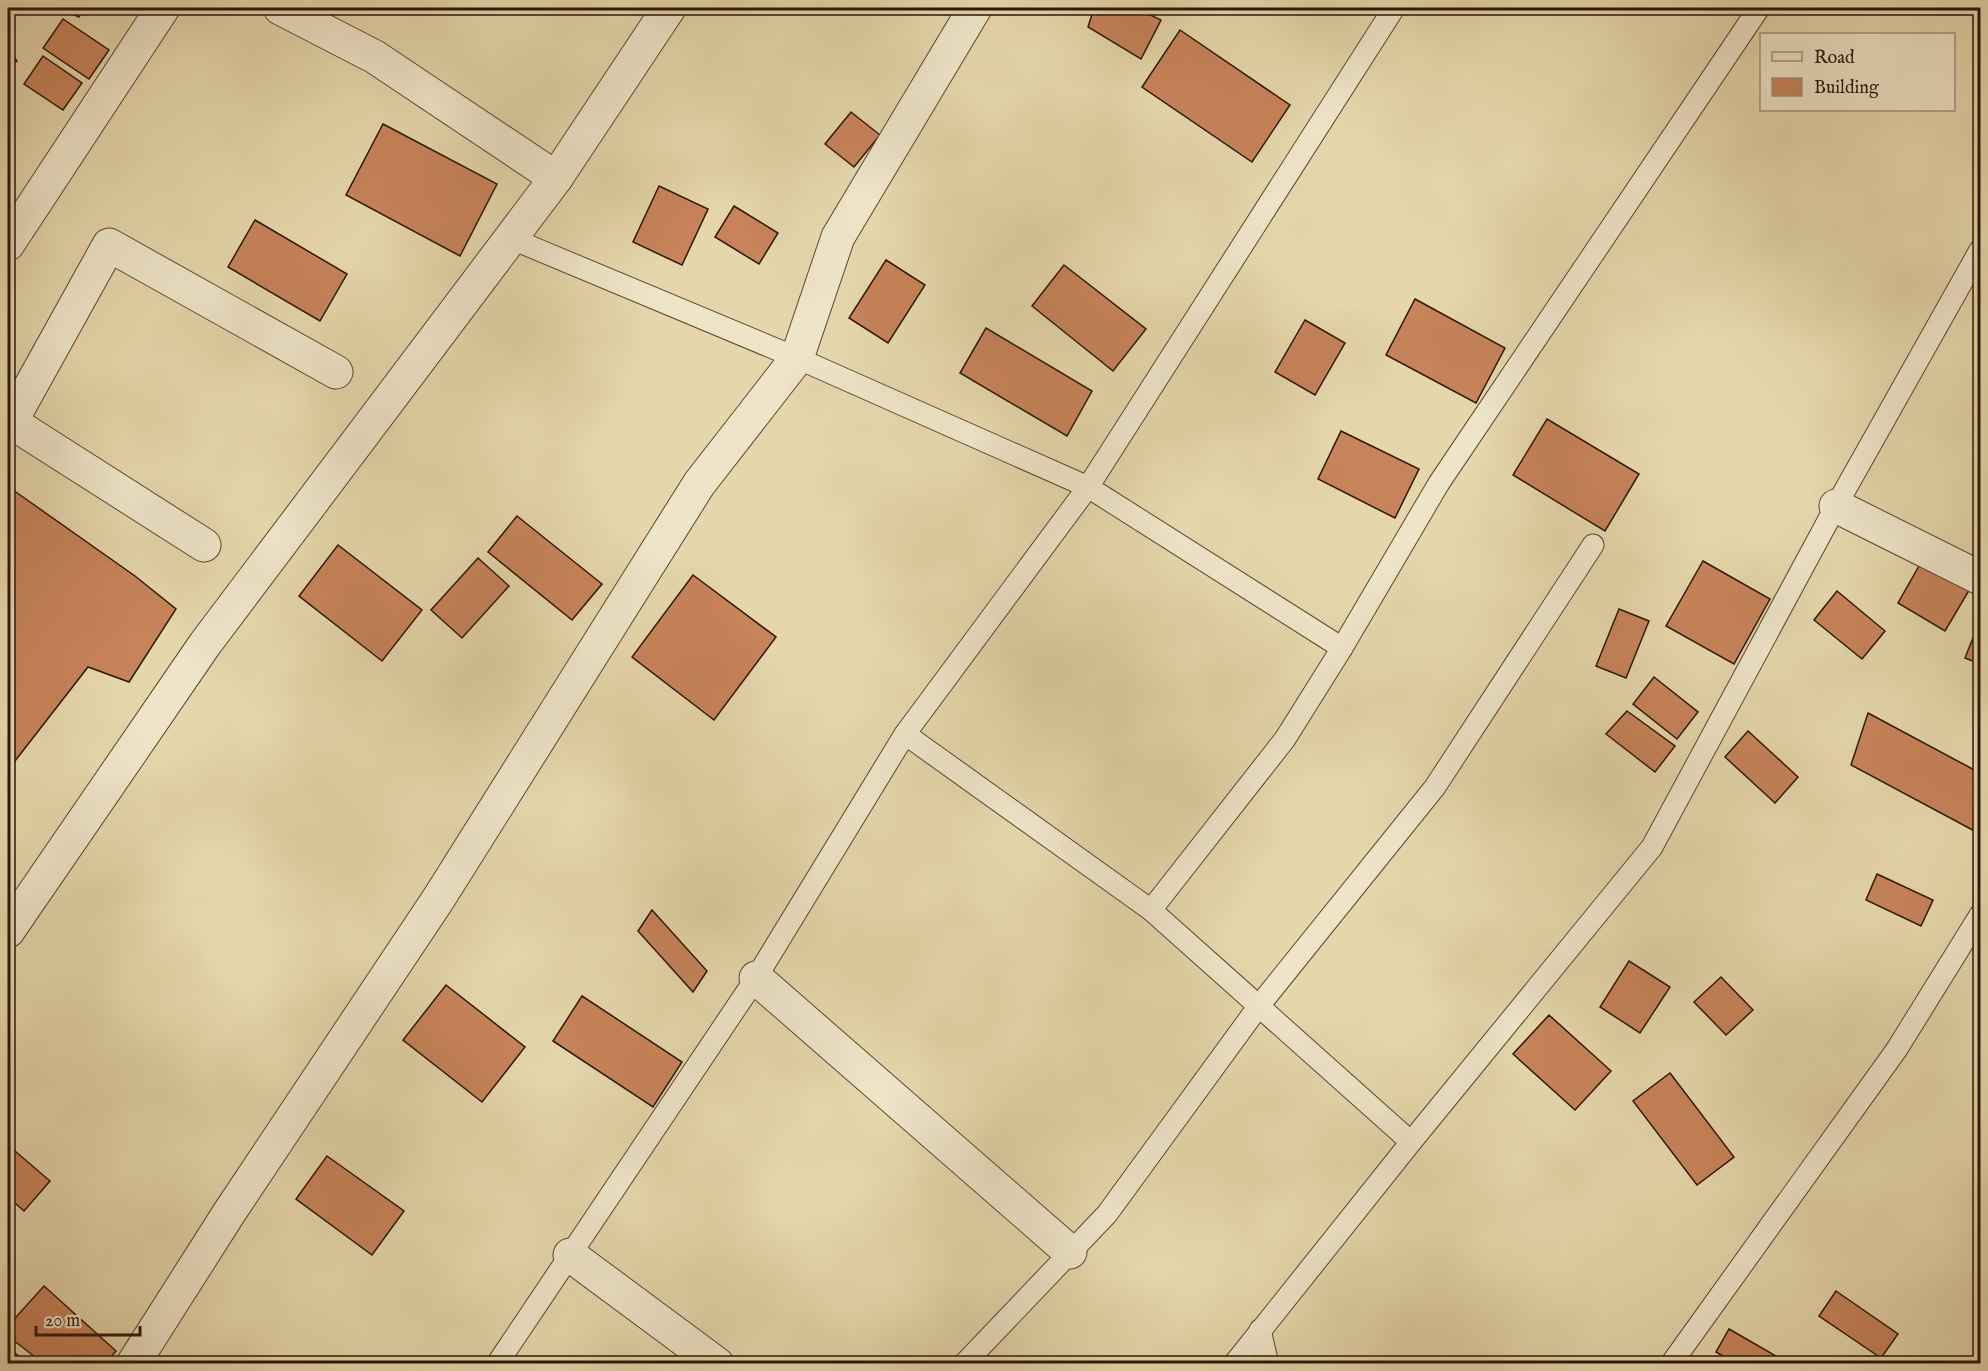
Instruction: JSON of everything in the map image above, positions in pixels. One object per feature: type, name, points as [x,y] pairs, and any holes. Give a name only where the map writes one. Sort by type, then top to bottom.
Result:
[{"type":"street","points":[[8,244],[163,8]]},
{"type":"street","points":[[280,8],[375,57],[556,178]]},
{"type":"street","points":[[8,931],[205,644],[556,178],[669,8]]},
{"type":"street","points":[[132,1364],[439,898],[699,484],[797,358],[838,237],[975,8]]},
{"type":"street","points":[[204,545],[9,424],[109,245],[336,372]]},
{"type":"street","points":[[1836,506],[1980,578]]},
{"type":"street","points":[[756,978],[1070,1252]]},
{"type":"street","points":[[570,1255],[717,1364]]},
{"type":"lane","points":[[497,1364],[756,978],[906,735],[1088,487],[1394,8]]},
{"type":"lane","points":[[1151,910],[1285,739],[1342,648],[1439,483],[1759,8]]},
{"type":"lane","points":[[510,238],[797,358],[1088,487],[1342,648]]},
{"type":"lane","points":[[1234,1364],[1411,1142],[1652,847],[1836,506],[1980,250]]},
{"type":"lane","points":[[964,1364],[1107,1214],[1257,1007],[1435,787],[1593,545]]},
{"type":"lane","points":[[906,735],[1151,910],[1257,1007],[1411,1142]]},
{"type":"lane","points":[[1671,1364],[1897,1049],[1980,915]]},
{"type":"lane","points":[[1260,1330],[1268,1364]]},
{"type":"building","points":[[59,8],[84,8],[79,17]]},
{"type":"building","points":[[1094,8],[1136,8],[1161,20],[1141,59],[1088,27]]},
{"type":"building","points":[[63,19],[109,50],[89,79],[43,48]]},
{"type":"building","points":[[1180,30],[1290,105],[1252,162],[1142,87]]},
{"type":"building","points":[[8,50],[17,61],[8,69]]},
{"type":"building","points":[[43,56],[82,83],[63,110],[24,84]]},
{"type":"building","points":[[851,112],[880,135],[854,167],[825,144]]},
{"type":"building","points":[[383,124],[497,184],[460,256],[346,195]]},
{"type":"building","points":[[659,186],[708,209],[682,265],[633,242]]},
{"type":"building","points":[[734,206],[778,233],[759,264],[715,237]]},
{"type":"building","points":[[255,220],[347,274],[320,321],[228,267]]},
{"type":"building","points":[[886,260],[925,285],[888,343],[849,318]]},
{"type":"building","points":[[1064,265],[1146,329],[1113,371],[1032,306]]},
{"type":"building","points":[[1415,299],[1505,348],[1476,403],[1386,355]]},
{"type":"building","points":[[1305,320],[1345,343],[1315,395],[1275,372]]},
{"type":"building","points":[[986,328],[1092,391],[1067,436],[960,373]]},
{"type":"building","points":[[1547,419],[1639,474],[1605,531],[1513,475]]},
{"type":"building","points":[[1341,431],[1419,469],[1395,518],[1318,479]]},
{"type":"building","points":[[13,490],[135,576],[176,609],[129,682],[88,667],[8,770],[8,498]]},
{"type":"building","points":[[517,516],[602,584],[572,620],[488,552]]},
{"type":"building","points":[[338,545],[422,610],[382,661],[299,596]]},
{"type":"building","points":[[478,558],[509,586],[462,638],[431,610]]},
{"type":"building","points":[[1923,559],[1971,587],[1945,631],[1898,603]]},
{"type":"building","points":[[1703,561],[1770,599],[1734,664],[1666,626]]},
{"type":"building","points":[[693,575],[776,637],[714,720],[632,657]]},
{"type":"building","points":[[1837,591],[1885,631],[1862,659],[1814,620]]},
{"type":"building","points":[[1619,609],[1649,621],[1626,678],[1596,666]]},
{"type":"building","points":[[1980,620],[1980,664],[1965,658]]},
{"type":"building","points":[[1654,677],[1698,712],[1677,739],[1633,704]]},
{"type":"building","points":[[1627,711],[1675,746],[1655,772],[1606,734]]},
{"type":"building","points":[[1868,713],[1980,773],[1980,834],[1851,765]]},
{"type":"building","points":[[1748,731],[1798,777],[1775,803],[1725,757]]},
{"type":"building","points":[[1877,874],[1933,900],[1921,926],[1866,900]]},
{"type":"building","points":[[652,910],[707,971],[693,992],[638,931]]},
{"type":"building","points":[[1629,961],[1670,987],[1640,1033],[1600,1007]]},
{"type":"building","points":[[1721,977],[1753,1010],[1726,1035],[1694,1002]]},
{"type":"building","points":[[446,985],[525,1047],[482,1102],[403,1040]]},
{"type":"building","points":[[582,996],[682,1062],[653,1107],[553,1041]]},
{"type":"building","points":[[1549,1015],[1611,1071],[1575,1110],[1513,1054]]},
{"type":"building","points":[[1670,1073],[1734,1157],[1697,1185],[1633,1101]]},
{"type":"building","points":[[8,1145],[50,1181],[24,1211],[8,1197]]},
{"type":"building","points":[[327,1156],[404,1211],[372,1255],[296,1199]]},
{"type":"building","points":[[44,1286],[116,1351],[104,1364],[44,1364],[8,1336],[8,1326]]},
{"type":"building","points":[[1836,1291],[1898,1334],[1881,1358],[1819,1316]]},
{"type":"building","points":[[1729,1329],[1790,1364],[1736,1364],[1716,1352]]},
{"type":"building","points":[[8,1348],[30,1364],[8,1364]]}]
